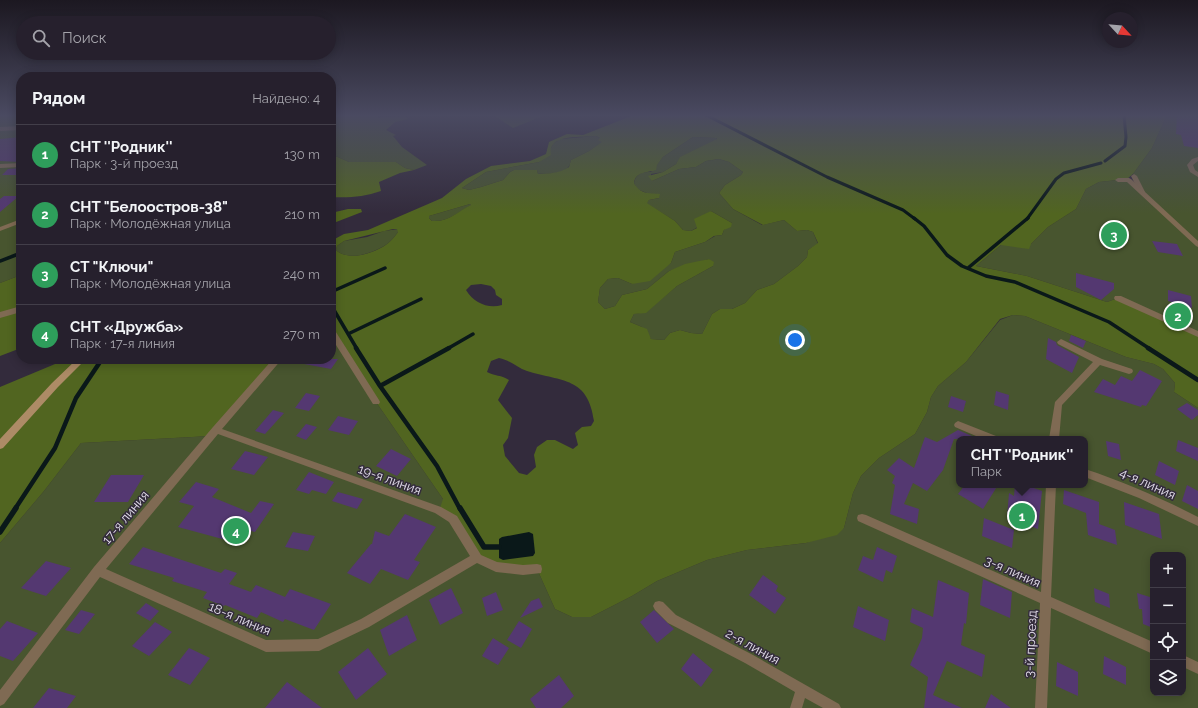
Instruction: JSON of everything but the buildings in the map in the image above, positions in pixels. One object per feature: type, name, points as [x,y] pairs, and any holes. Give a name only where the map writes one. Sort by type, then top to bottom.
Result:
[{"type":"street","points":[[1198,159],[1194,160],[1190,165],[1192,171],[1198,175]]},
{"type":"street","points":[[0,166],[16,165]]},
{"type":"street","points":[[1118,180],[1129,180],[1198,245]]},
{"type":"street","points":[[0,229],[16,224]]},
{"type":"street","points":[[1118,298],[1198,334]]},
{"type":"street","points":[[0,315],[16,310]]},
{"type":"street","points":[[336,339],[376,402]]},
{"type":"street","points":[[1061,342],[1099,361],[1129,371]]},
{"type":"street","points":[[1054,436],[1058,404],[1099,361]]},
{"type":"street","points":[[0,445],[55,385],[77,364]]},
{"type":"street","name":"17-я линия","points":[[0,700],[98,571],[216,430],[274,364]]},
{"type":"street","points":[[958,425],[986,436]]},
{"type":"street","name":"19-я линия","points":[[216,430],[438,510],[453,519],[477,558]]},
{"type":"street","name":"4-я линия","points":[[1088,474],[1106,479],[1164,504],[1198,522]]},
{"type":"street","name":"3-й проезд","points":[[1041,708],[1047,602],[1050,488]]},
{"type":"street","name":"3-я линия","points":[[862,518],[1047,602],[1150,647]]},
{"type":"street","points":[[477,558],[496,566],[523,570],[537,569]]},
{"type":"street","name":"18-я линия","points":[[98,571],[266,646],[319,645],[365,623],[477,558]]},
{"type":"street","name":"2-я линия","points":[[658,606],[672,619],[749,659],[835,708]]},
{"type":"street","points":[[1186,662],[1198,668]]},
{"type":"street","points":[[796,708],[802,690]]},
{"type":"lane","points":[[1134,176],[1142,192]]},
{"type":"green space","points":[[0,148],[16,148],[16,277],[0,283]]},
{"type":"green space","points":[[336,148],[403,148],[427,165],[414,170],[405,168],[396,162],[349,162],[336,156]]},
{"type":"green space","points":[[547,148],[551,148],[551,155],[539,162],[486,172],[462,188],[469,190],[503,180],[510,172],[514,170],[537,170],[538,174],[561,171],[569,167],[571,160],[593,148],[676,148],[663,157],[657,165],[656,170],[639,174],[635,179],[634,183],[636,187],[642,191],[660,194],[659,198],[649,200],[647,203],[675,221],[683,230],[691,231],[697,228],[694,219],[711,211],[732,223],[731,227],[724,230],[722,235],[714,236],[705,242],[675,252],[671,263],[650,281],[632,284],[618,278],[608,279],[600,288],[598,302],[605,309],[615,306],[622,295],[647,289],[669,271],[685,264],[709,259],[714,262],[713,266],[677,286],[646,313],[634,314],[630,322],[647,329],[651,339],[664,340],[670,333],[680,330],[702,334],[712,314],[720,309],[732,309],[745,303],[757,290],[774,284],[798,266],[807,257],[808,250],[818,243],[813,232],[807,230],[797,231],[784,220],[763,225],[733,209],[719,193],[725,185],[741,175],[743,172],[729,162],[719,159],[706,161],[696,167],[679,169],[652,181],[648,176],[663,172],[676,164],[680,157],[698,148],[1152,148],[1133,174],[1127,179],[1099,182],[1086,189],[1076,209],[1048,227],[1031,244],[1029,249],[1001,245],[976,266],[1027,276],[1107,302],[1118,298],[1198,334],[1198,408],[1174,392],[1175,383],[1163,369],[1154,364],[1126,357],[1025,316],[1013,315],[1000,319],[966,362],[938,386],[931,397],[927,412],[915,434],[879,458],[861,476],[853,493],[844,528],[837,535],[806,543],[747,550],[707,560],[657,581],[591,617],[572,617],[555,609],[537,569],[523,570],[477,558],[453,519],[439,511],[443,499],[376,402],[336,339],[336,250],[336,238],[344,234],[368,230],[442,198],[466,179],[491,166],[530,161],[546,154]],"holes":[[[470,204],[471,205],[443,220],[432,221],[429,216]],[[393,229],[397,229],[398,232],[387,244],[362,255],[355,256],[341,254],[336,250],[337,246],[344,241]],[[481,284],[491,286],[495,290],[496,295],[502,299],[502,305],[492,306],[477,302],[466,290],[471,285]],[[499,358],[507,360],[527,371],[562,380],[580,389],[586,396],[591,407],[594,421],[591,426],[582,427],[575,433],[578,445],[573,449],[555,440],[547,440],[537,447],[534,455],[536,467],[527,475],[519,473],[505,456],[503,445],[508,438],[512,418],[498,400],[509,380],[487,372],[491,361]]]},
{"type":"green space","points":[[551,148],[594,148],[571,160],[567,169],[558,173],[538,174],[537,170],[514,170],[510,172],[503,180],[469,190],[462,188],[486,172],[539,162]]},
{"type":"green space","points":[[676,148],[700,148],[681,157],[676,164],[663,172],[651,174],[652,181],[679,169],[696,167],[706,161],[719,159],[729,162],[743,172],[741,175],[725,185],[719,193],[733,209],[762,225],[784,220],[797,231],[807,230],[813,232],[818,244],[808,250],[807,257],[798,266],[774,284],[757,290],[745,303],[732,309],[720,309],[712,314],[702,334],[680,330],[670,333],[664,340],[651,339],[642,327],[630,322],[634,314],[646,312],[677,286],[713,266],[709,259],[669,271],[647,289],[622,295],[615,306],[605,309],[598,302],[600,288],[608,279],[618,278],[632,284],[671,263],[675,252],[705,242],[715,236],[722,235],[724,230],[732,223],[711,211],[698,227],[691,231],[683,230],[675,221],[646,203],[649,200],[659,198],[637,189],[634,183],[636,177],[643,173],[651,172],[663,157]]},
{"type":"green space","points":[[1152,148],[1198,148],[1198,334],[1118,298],[1107,302],[1027,276],[976,266],[1001,245],[1031,244],[1048,227],[1076,209],[1086,189],[1099,182],[1127,179],[1143,193],[1138,179],[1133,174]]},
{"type":"green space","points":[[336,156],[349,162],[396,162],[405,168],[414,170],[400,173],[379,182],[381,191],[356,197],[336,197]]},
{"type":"green space","points":[[470,204],[472,205],[443,220],[432,221],[429,218],[429,216]]},
{"type":"green space","points":[[348,209],[361,209],[362,212],[336,222],[336,212]]},
{"type":"green space","points":[[398,229],[398,232],[388,243],[369,253],[354,256],[341,254],[336,250],[337,246],[344,241]]},
{"type":"green space","points":[[16,277],[16,350],[0,356],[0,283]]},
{"type":"green space","points":[[1013,315],[1025,316],[1126,357],[1154,364],[1163,369],[1175,383],[1174,392],[1198,408],[1198,708],[0,708],[0,543],[44,491],[81,443],[211,436],[274,364],[336,364],[336,339],[376,402],[443,499],[537,569],[555,609],[572,617],[591,617],[657,581],[707,560],[747,550],[806,543],[844,528],[853,493],[861,476],[879,458],[915,434],[927,412],[931,397],[938,386],[966,362],[1000,320]]},
{"type":"green space","points":[[55,364],[274,364],[211,436],[81,443],[44,491],[0,543],[0,387]]},
{"type":"shaded area","points":[[529,532],[533,534],[535,553],[533,556],[503,560],[499,558],[499,539],[502,537]]},
{"type":"waterway","points":[[770,148],[827,177],[903,210],[915,219]]},
{"type":"waterway","points":[[1105,161],[1122,148]]},
{"type":"waterway","points":[[1027,219],[1056,179],[1064,173],[1101,163]]},
{"type":"waterway","points":[[914,218],[924,226],[947,255],[962,266],[986,276],[1015,282],[1109,322],[1150,349]]},
{"type":"waterway","points":[[968,268],[1027,219]]},
{"type":"waterway","points":[[0,261],[16,255]]},
{"type":"waterway","points":[[336,290],[385,268]]},
{"type":"waterway","points":[[348,334],[421,299]]},
{"type":"waterway","points":[[336,313],[348,334]]},
{"type":"waterway","points":[[348,334],[357,349]]},
{"type":"waterway","points":[[447,349],[473,334]]},
{"type":"waterway","points":[[356,348],[380,386]]},
{"type":"waterway","points":[[380,386],[449,348]]},
{"type":"waterway","points":[[1148,348],[1198,380]]},
{"type":"waterway","points":[[15,509],[55,448],[76,398],[99,364]]},
{"type":"waterway","points":[[380,386],[437,466],[460,509]]},
{"type":"waterway","points":[[0,532],[16,508]]},
{"type":"waterway","points":[[460,508],[484,547],[499,547]]},
{"type":"place","name":"СТ \"Ключи\"","points":[[1114,235]]},
{"type":"place","name":"СНТ \"Белоостров-38\"","points":[[1178,316]]},
{"type":"place","name":"СНТ ''Родник''","points":[[1022,516]]},
{"type":"place","name":"СНТ «Дружба»","points":[[236,531]]}]
